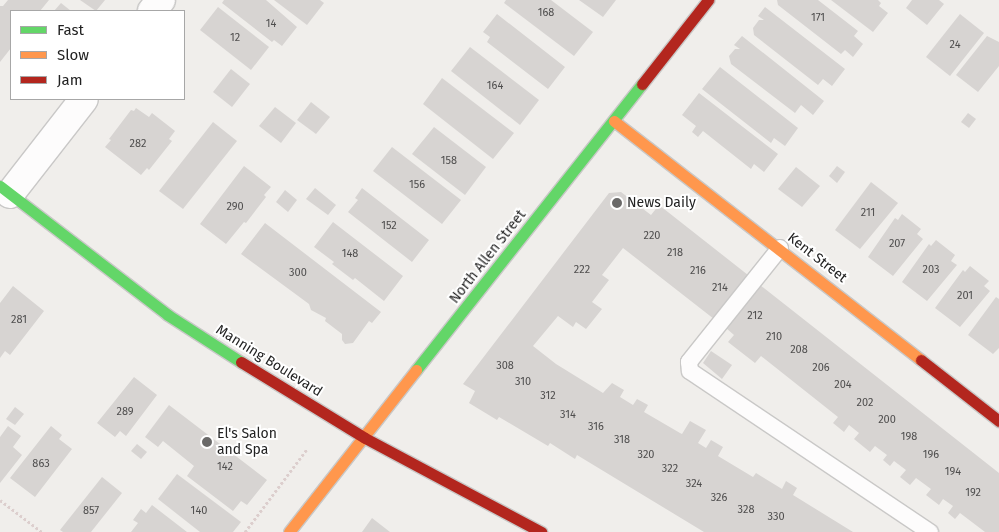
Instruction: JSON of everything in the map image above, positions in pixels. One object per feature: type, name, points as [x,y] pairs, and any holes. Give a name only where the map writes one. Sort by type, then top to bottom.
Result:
[{"type":"street","points":[[153,10],[161,0]]},
{"type":"street","name":"North Allen Street","points":[[289,532],[365,438],[708,0]]},
{"type":"street","points":[[5,190],[83,100]]},
{"type":"street","name":"Kent Street","points":[[614,120],[999,421]]},
{"type":"street","name":"Manning Boulevard","points":[[5,190],[168,314],[365,438],[541,532]]},
{"type":"lane","points":[[780,248],[689,362],[690,372],[930,532]]},
{"type":"path","points":[[245,532],[307,449]]},
{"type":"path","points":[[0,500],[42,532]]},
{"type":"building","points":[[8,0],[49,0],[41,10],[10,10],[10,49],[0,62],[0,6],[3,6]]},
{"type":"building","points":[[80,0],[105,0],[97,10]]},
{"type":"building","points":[[224,0],[266,0],[297,27],[282,46],[274,40],[272,42],[222,3]]},
{"type":"building","points":[[274,0],[320,0],[324,3],[307,25]]},
{"type":"building","points":[[506,0],[551,0],[593,32],[574,56],[504,3]]},
{"type":"building","points":[[579,0],[616,0],[603,17]]},
{"type":"building","points":[[777,0],[818,0],[858,31],[854,36],[863,44],[853,57],[845,50],[841,54],[778,5]]},
{"type":"building","points":[[831,0],[878,0],[881,3],[879,6],[888,13],[873,32]]},
{"type":"building","points":[[912,0],[939,0],[944,4],[927,25],[906,8]]},
{"type":"building","points":[[61,3],[70,10],[55,10]]},
{"type":"building","points":[[218,7],[269,47],[251,70],[200,30]]},
{"type":"building","points":[[765,7],[845,69],[832,86],[823,79],[818,85],[754,35],[753,28],[759,20],[764,20],[758,16]]},
{"type":"building","points":[[497,14],[565,67],[548,89],[487,42],[490,37],[483,32]]},
{"type":"building","points":[[960,14],[984,33],[950,76],[926,57]]},
{"type":"building","points":[[742,36],[824,101],[813,115],[801,105],[795,113],[731,64],[729,56],[735,49],[740,49],[734,45]]},
{"type":"building","points":[[987,36],[999,42],[999,66],[978,92],[956,75]]},
{"type":"building","points":[[470,47],[539,100],[520,125],[451,71]]},
{"type":"building","points":[[720,67],[798,128],[785,146],[774,138],[771,143],[702,89]]},
{"type":"building","points":[[231,69],[250,84],[232,107],[213,92]]},
{"type":"building","points":[[442,78],[514,133],[493,159],[423,104]]},
{"type":"building","points":[[699,93],[778,154],[764,172],[754,164],[751,169],[703,131],[698,137],[692,132],[696,126],[682,115]]},
{"type":"building","points":[[311,102],[330,117],[316,134],[297,120]]},
{"type":"building","points":[[275,107],[296,123],[281,143],[259,126]]},
{"type":"building","points":[[136,108],[149,117],[152,113],[175,131],[169,139],[172,141],[149,170],[147,168],[141,175],[105,147],[131,110],[134,111]]},
{"type":"building","points":[[968,113],[976,119],[969,128],[961,122]]},
{"type":"building","points":[[213,122],[237,141],[183,209],[159,191]]},
{"type":"building","points":[[434,127],[486,167],[465,195],[412,154]]},
{"type":"building","points":[[392,147],[461,200],[442,224],[373,171]]},
{"type":"building","points":[[244,166],[271,187],[264,195],[266,197],[246,223],[244,222],[226,244],[200,224]]},
{"type":"building","points":[[837,166],[845,172],[837,183],[829,176]]},
{"type":"building","points":[[796,167],[820,186],[802,207],[778,189]]},
{"type":"building","points":[[871,182],[898,203],[860,249],[835,230]]},
{"type":"building","points":[[315,188],[336,205],[328,215],[306,199]]},
{"type":"building","points":[[362,188],[429,240],[412,262],[348,212],[358,200],[355,198]]},
{"type":"building","points":[[285,190],[297,200],[288,212],[276,202]]},
{"type":"building","points":[[621,192],[651,215],[659,205],[748,275],[714,319],[623,248],[602,275],[609,280],[592,302],[602,309],[586,329],[576,322],[573,327],[558,316],[533,346],[556,364],[603,393],[612,383],[624,390],[620,397],[633,405],[637,399],[648,405],[644,412],[682,434],[690,421],[706,430],[698,443],[706,448],[711,440],[723,447],[718,456],[753,477],[756,473],[782,489],[786,481],[797,488],[793,495],[853,532],[704,532],[577,455],[575,459],[550,443],[548,446],[499,417],[497,420],[469,403],[475,391],[463,384],[609,193]]},
{"type":"building","points":[[902,214],[921,229],[917,234],[923,239],[893,276],[868,257],[895,218],[898,220]]},
{"type":"building","points":[[333,222],[403,276],[384,301],[355,278],[353,280],[332,264],[334,262],[314,247]]},
{"type":"building","points":[[265,223],[381,312],[372,323],[369,321],[353,343],[345,344],[342,340],[342,334],[325,321],[326,318],[311,310],[309,304],[241,254]]},
{"type":"building","points":[[936,240],[955,255],[951,261],[957,265],[927,301],[902,282],[929,244],[931,246]]},
{"type":"building","points":[[970,266],[989,281],[984,286],[990,291],[960,327],[935,308],[963,270],[965,272]]},
{"type":"building","points":[[760,285],[999,473],[999,532],[985,532],[960,513],[955,519],[948,513],[953,506],[943,499],[939,505],[926,495],[931,489],[916,478],[910,485],[900,477],[906,470],[894,461],[890,466],[883,460],[887,455],[875,446],[870,452],[854,439],[859,433],[849,425],[844,432],[833,423],[838,417],[761,356],[755,363],[728,342],[734,335],[726,328]]},
{"type":"building","points":[[13,286],[44,311],[10,355],[5,351],[0,358],[0,303]]},
{"type":"building","points":[[996,297],[999,299],[999,348],[993,354],[968,335]]},
{"type":"building","points":[[711,351],[732,365],[722,379],[703,363]]},
{"type":"building","points":[[134,377],[157,395],[126,436],[120,431],[115,437],[97,423]]},
{"type":"building","points":[[169,405],[267,480],[247,505],[241,501],[233,511],[187,476],[194,466],[163,441],[158,447],[145,437]]},
{"type":"building","points":[[15,407],[24,414],[15,425],[6,419]]},
{"type":"building","points":[[8,426],[21,436],[13,447],[22,455],[0,483],[0,437]]},
{"type":"building","points":[[51,426],[62,435],[59,439],[72,449],[35,497],[10,478]]},
{"type":"building","points":[[137,444],[147,452],[141,459],[131,451]]},
{"type":"building","points":[[177,474],[241,522],[233,532],[200,532],[158,499]]},
{"type":"building","points":[[102,477],[122,493],[91,532],[63,532],[60,530]]},
{"type":"building","points":[[152,505],[187,532],[131,532],[138,523],[133,520],[141,509],[146,513]]},
{"type":"building","points":[[372,518],[390,532],[362,532]]},
{"type":"traffic: fast","points":[[416,370],[642,84]]},
{"type":"traffic: fast","points":[[0,186],[168,315],[241,362]]},
{"type":"traffic: slow","points":[[614,121],[921,360]]},
{"type":"traffic: slow","points":[[289,532],[416,370]]},
{"type":"traffic: jam","points":[[642,84],[708,0]]},
{"type":"traffic: jam","points":[[921,360],[999,421]]},
{"type":"traffic: jam","points":[[241,362],[365,438],[541,532]]},
{"type":"place","name":"News Daily","points":[[617,203]]},
{"type":"place","name":"El's Salon and Spa","points":[[207,442]]}]
